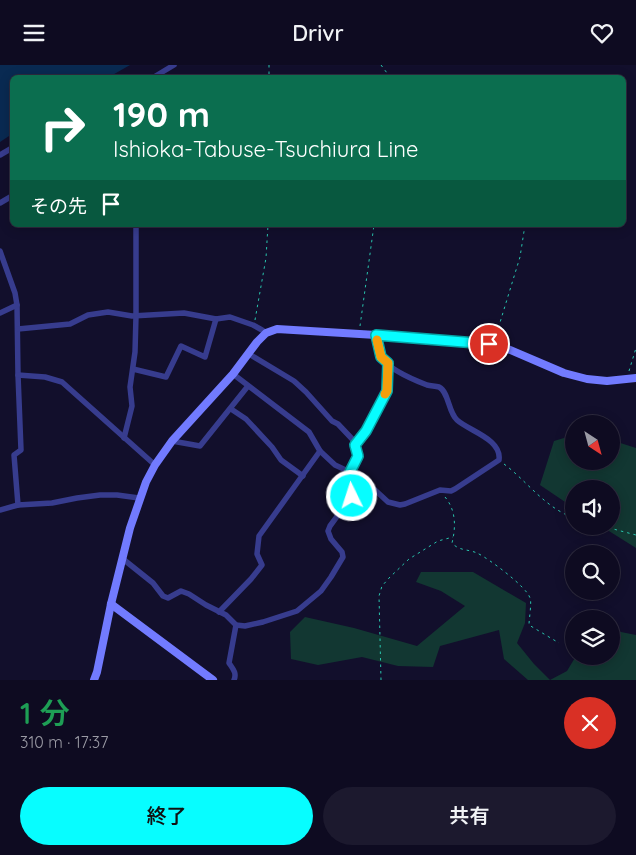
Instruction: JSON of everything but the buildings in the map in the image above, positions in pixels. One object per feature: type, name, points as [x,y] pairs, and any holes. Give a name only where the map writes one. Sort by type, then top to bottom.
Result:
[{"type":"main road","points":[[94,680],[110,604],[130,528],[146,482],[155,465],[172,441],[233,374],[266,333],[277,329],[489,344],[501,346],[564,373],[587,379],[607,381],[636,378]]},
{"type":"main road","points":[[110,604],[214,680]]},
{"type":"street","points":[[157,75],[174,65]]},
{"type":"street","points":[[124,438],[132,406],[130,387],[135,352],[136,227]]},
{"type":"street","points":[[0,251],[17,305],[21,450],[14,455],[18,505]]},
{"type":"street","points":[[0,313],[17,305]]},
{"type":"street","points":[[18,329],[70,324],[88,315],[108,313],[132,316],[184,313],[216,319],[230,317],[253,325],[266,333]]},
{"type":"street","points":[[132,369],[166,377],[181,347],[205,357],[216,319]]},
{"type":"street","points":[[233,374],[309,432],[320,451],[335,465],[350,472],[388,502],[400,505],[440,490],[451,491],[499,460],[499,452],[488,439],[456,419],[440,387],[428,385],[398,372],[381,357],[376,335]]},
{"type":"street","points":[[122,559],[153,583],[163,596],[168,598],[181,591],[226,615],[236,625],[245,626],[297,611],[321,591],[331,577],[343,557],[342,552],[331,539],[328,531],[352,496],[353,485],[350,472],[358,456],[354,442],[294,381],[249,353]]},
{"type":"street","points":[[355,445],[366,431],[387,391],[388,363]]},
{"type":"street","points":[[18,375],[45,377],[62,382],[155,465]]},
{"type":"street","points":[[172,441],[200,446],[248,386]]},
{"type":"street","points":[[231,409],[246,419],[272,447],[281,460],[302,476]]},
{"type":"street","points":[[219,612],[262,565],[257,554],[259,536],[320,451]]},
{"type":"street","points":[[0,510],[18,505],[52,503],[100,495],[139,498]]},
{"type":"street","points":[[234,680],[234,671],[229,663],[236,625]]},
{"type":"path","points":[[253,325],[266,258],[268,227]]},
{"type":"path","points":[[358,334],[374,227]]},
{"type":"path","points":[[489,344],[498,329],[520,257],[525,227]]},
{"type":"path","points":[[627,379],[636,347]]},
{"type":"path","points":[[499,460],[515,472],[537,495],[565,514]]},
{"type":"path","points":[[440,490],[450,503],[455,527],[452,543],[456,548],[474,551],[489,559],[525,589],[530,598],[529,625],[559,643]]},
{"type":"path","points":[[620,531],[636,535]]},
{"type":"path","points":[[381,680],[379,596],[382,586],[409,559],[438,541],[454,536]]},
{"type":"green space","points":[[565,438],[565,470],[620,470],[620,443],[636,448],[636,548],[615,535],[620,535],[620,480],[565,480],[565,502],[540,485],[554,441]]},
{"type":"green space","points":[[421,572],[473,572],[526,603],[525,623],[517,643],[550,680],[528,680],[504,659],[499,630],[440,646],[433,667],[398,666],[362,657],[318,665],[291,659],[290,632],[305,617],[354,628],[417,646],[465,606],[441,591],[416,582]]},
{"type":"green space","points":[[620,632],[636,635],[636,680],[550,680],[567,671],[571,665],[620,665]]},
{"type":"water","points":[[0,65],[130,65],[112,75],[10,75],[10,135],[0,142]]},
{"type":"slow traffic","points":[[377,340],[381,357],[388,363],[387,391],[385,394]]},
{"type":"route","points":[[352,496],[353,485],[350,472],[358,456],[355,445],[366,431],[387,391],[388,363],[381,357],[376,335],[489,344]]}]
